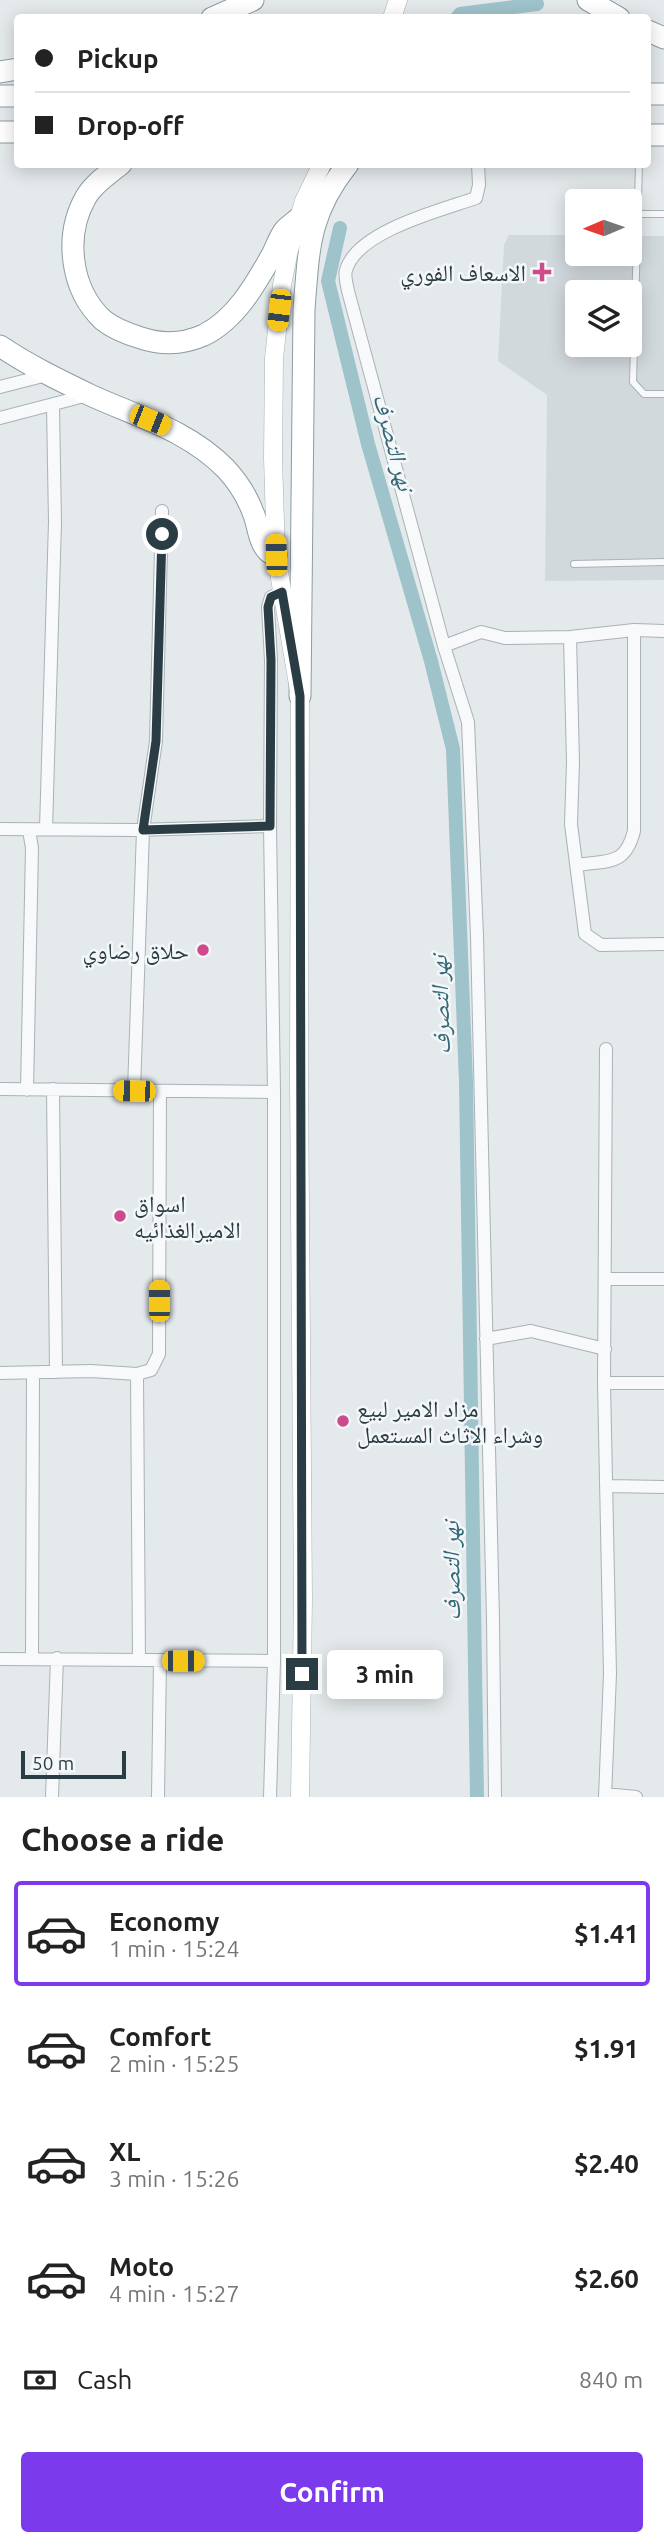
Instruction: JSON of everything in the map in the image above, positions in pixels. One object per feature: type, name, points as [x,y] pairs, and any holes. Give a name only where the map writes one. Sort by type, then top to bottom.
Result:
[{"type":"highway","points":[[221,14],[253,0]]},
{"type":"highway","points":[[587,0],[611,14]]},
{"type":"highway","points":[[116,168],[87,195],[75,220],[72,244],[76,274],[85,295],[103,319],[125,333],[153,342],[177,343],[202,336],[220,325],[250,291],[284,231],[302,209]]},
{"type":"highway","points":[[300,696],[304,309],[309,248],[310,237],[324,198],[345,168]]},
{"type":"highway","points":[[0,346],[30,366],[89,395],[171,428],[208,452],[228,471],[242,490],[254,512],[265,548],[276,555]]},
{"type":"street","points":[[300,1797],[303,1599],[299,1096],[300,696],[276,555],[274,358],[282,285],[289,250],[302,209],[320,168]]},
{"type":"street","points":[[478,168],[476,198],[390,228],[354,254],[345,271],[444,646],[468,722],[477,936],[494,1619],[495,1797]]},
{"type":"street","points":[[0,387],[51,374]]},
{"type":"street","points":[[0,418],[89,395]]},
{"type":"street","points":[[46,829],[54,522],[53,406]]},
{"type":"street","points":[[134,1091],[143,830],[156,741],[163,511]]},
{"type":"street","points":[[270,1797],[274,1661],[274,1092],[270,826],[271,660],[268,607],[271,597],[282,592]]},
{"type":"street","points":[[578,865],[617,859],[629,849],[634,831],[634,631]]},
{"type":"street","points":[[444,646],[481,632],[505,638],[664,631]]},
{"type":"street","points":[[570,637],[573,762],[570,824],[578,865],[585,934],[601,945],[664,944]]},
{"type":"street","points":[[0,829],[143,830],[270,826]]},
{"type":"street","points":[[27,1090],[32,848],[29,830]]},
{"type":"street","points":[[606,1049],[604,1383],[610,1674],[605,1795],[636,1797]]},
{"type":"street","points":[[0,1089],[274,1092]]},
{"type":"street","points":[[53,1089],[56,1372]]},
{"type":"street","points":[[0,1373],[91,1371],[137,1374],[151,1370],[159,1354],[160,1091]]},
{"type":"street","points":[[606,1279],[664,1279]]},
{"type":"street","points":[[486,1339],[531,1331],[605,1349]]},
{"type":"street","points":[[32,1658],[33,1373]]},
{"type":"street","points":[[137,1374],[139,1660]]},
{"type":"street","points":[[604,1383],[664,1383]]},
{"type":"street","points":[[607,1486],[664,1488]]},
{"type":"street","points":[[52,1797],[57,1658]]},
{"type":"street","points":[[0,1659],[274,1661]]},
{"type":"street","points":[[158,1797],[160,1660]]},
{"type":"lane","points":[[638,189],[639,168]]},
{"type":"lane","points":[[642,214],[664,214]]},
{"type":"lane","points":[[636,266],[633,382],[644,394],[664,394]]},
{"type":"lane","points":[[575,564],[664,562]]},
{"type":"shaded area","points":[[509,235],[565,235],[565,266],[642,266],[642,236],[664,236],[664,580],[545,581],[547,395],[498,361],[504,245]]},
{"type":"waterway","name":"نهر التصرف","points":[[460,14],[537,4]]},
{"type":"waterway","name":"نهر التصرف","points":[[340,228],[328,281],[368,444],[431,661],[453,749],[466,1082],[477,1797]]},
{"type":"place","name":"الاسعاف الفوري","points":[[542,272]]},
{"type":"place","name":"حلاق رضاوي","points":[[203,950]]},
{"type":"place","name":"اسواق الاميرالغذائيه","points":[[120,1216]]},
{"type":"place","name":"مزاد الامير لبيع وشراء الاثاث المستعمل","points":[[343,1421]]},
{"type":"route","points":[[162,534],[156,741],[143,830],[270,826],[271,660],[268,607],[271,597],[282,592],[300,696],[302,1674]]}]
